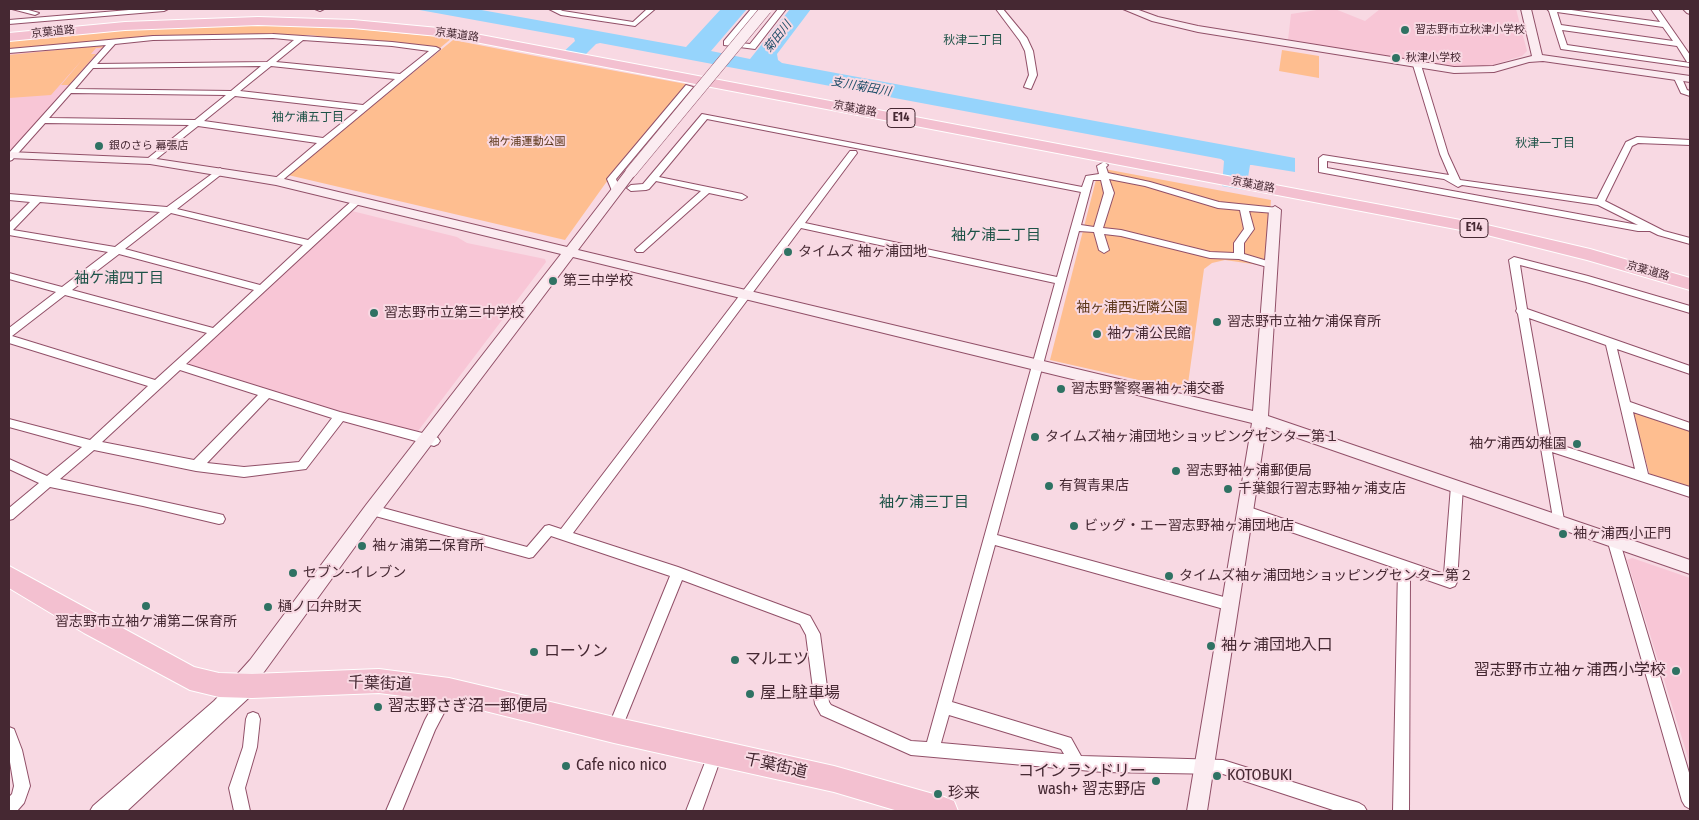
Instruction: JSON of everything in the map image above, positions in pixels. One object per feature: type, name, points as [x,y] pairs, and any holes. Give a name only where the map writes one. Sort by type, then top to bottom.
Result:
[{"type":"highway","name":"京葉道路","points":[[9,32],[158,18],[230,15],[329,16],[435,25],[1218,174],[1534,240],[1690,284]]},
{"type":"highway","name":"京葉道路","points":[[9,37],[170,23],[305,22],[385,26],[449,33],[562,50]]},
{"type":"highway","name":"京葉道路","points":[[1256,182],[1494,224],[1538,234],[1690,276]]},
{"type":"highway","name":"千葉街道","points":[[9,576],[181,675],[219,685],[245,686],[379,681],[449,690],[614,730],[834,779],[944,811]]},
{"type":"street","points":[[16,9],[36,13]]},
{"type":"street","points":[[27,20],[43,9]]},
{"type":"street","points":[[9,22],[107,10],[164,9]]},
{"type":"street","points":[[553,9],[561,12],[635,24],[651,9]]},
{"type":"street","points":[[755,9],[727,43],[752,47],[782,9]]},
{"type":"street","points":[[642,174],[766,9]]},
{"type":"street","points":[[642,174],[774,9]]},
{"type":"street","points":[[1000,9],[1024,40],[1028,50],[1033,75],[1028,87]]},
{"type":"street","points":[[1128,9],[1155,19],[1198,29],[1417,65],[1478,71],[1538,59],[1690,79]]},
{"type":"street","points":[[1526,9],[1538,59]]},
{"type":"street","points":[[1667,25],[1573,10],[1551,9],[1564,47],[1690,66]]},
{"type":"street","points":[[1655,9],[1690,60]]},
{"type":"street","points":[[1558,27],[1679,44]]},
{"type":"street","points":[[9,51],[113,41],[213,36],[302,37],[436,49],[276,181]]},
{"type":"street","points":[[150,161],[302,37]]},
{"type":"street","points":[[10,156],[113,41]]},
{"type":"street","points":[[1628,56],[1632,71]]},
{"type":"street","points":[[91,66],[269,64],[402,77]]},
{"type":"street","points":[[1417,65],[1444,154],[1457,182],[1460,196]]},
{"type":"street","points":[[1678,78],[1684,90],[1690,94]]},
{"type":"street","points":[[642,174],[646,187],[624,189],[612,179],[689,87]]},
{"type":"street","points":[[68,91],[234,93],[364,108]]},
{"type":"street","points":[[98,811],[219,706],[269,666],[376,511],[574,252],[624,189],[705,116],[1085,190]]},
{"type":"street","points":[[44,120],[197,123],[324,141]]},
{"type":"street","points":[[1600,202],[1629,144],[1637,140],[1690,142]]},
{"type":"street","points":[[564,535],[748,295],[853,153]]},
{"type":"street","points":[[10,156],[150,161],[276,181],[1260,419],[1690,567]]},
{"type":"street","points":[[1651,228],[1638,228],[1322,170],[1323,158],[1446,177],[1457,182],[1600,202],[1669,236],[1690,241]]},
{"type":"street","points":[[1103,170],[1109,193],[1098,230],[1104,250]]},
{"type":"street","points":[[932,750],[988,538],[1085,190],[1089,178],[1103,170],[1218,205],[1275,210],[1260,419],[1202,766],[1197,811]]},
{"type":"street","points":[[9,333],[220,171]]},
{"type":"street","points":[[642,174],[707,190],[742,196]]},
{"type":"street","points":[[640,250],[707,190]]},
{"type":"street","points":[[9,197],[170,210],[310,244]]},
{"type":"street","points":[[9,230],[38,199]]},
{"type":"street","points":[[9,515],[92,445],[357,201]]},
{"type":"street","points":[[1238,256],[1239,243],[1249,229],[1244,208]]},
{"type":"street","points":[[800,225],[1060,281]]},
{"type":"street","points":[[1075,227],[1121,233],[1210,255],[1238,256],[1271,265]]},
{"type":"street","points":[[9,230],[117,250],[262,289]]},
{"type":"street","points":[[1558,520],[1521,311],[1514,260],[1588,279],[1690,309]]},
{"type":"street","points":[[9,277],[215,332]]},
{"type":"street","points":[[1521,311],[1690,370]]},
{"type":"street","points":[[9,339],[157,385]]},
{"type":"street","points":[[1610,341],[1643,477]]},
{"type":"street","points":[[178,366],[340,416],[430,440]]},
{"type":"street","points":[[196,466],[267,393]]},
{"type":"street","points":[[1626,405],[1690,427]]},
{"type":"street","points":[[9,423],[92,445],[196,466],[244,472],[302,466],[340,416]]},
{"type":"street","points":[[1545,446],[1690,492]]},
{"type":"street","points":[[9,464],[49,482],[143,500],[219,519]]},
{"type":"street","points":[[1246,511],[1450,582],[1457,486]]},
{"type":"street","points":[[376,511],[529,553],[549,530],[798,616],[805,620],[813,634],[822,704],[826,710],[911,748],[1077,763],[1223,767],[1359,811]]},
{"type":"street","points":[[988,538],[1230,605]]},
{"type":"street","points":[[1613,539],[1648,663],[1687,780],[1690,801]]},
{"type":"street","points":[[1401,811],[1404,566]]},
{"type":"street","points":[[614,730],[678,573]]},
{"type":"street","points":[[116,811],[245,686]]},
{"type":"street","points":[[394,811],[430,725],[449,690]]},
{"type":"street","points":[[943,706],[1066,743],[1077,763]]},
{"type":"street","points":[[242,811],[237,788],[250,747],[253,719]]},
{"type":"street","points":[[9,734],[15,750],[22,786],[19,798],[9,808]]},
{"type":"street","points":[[694,811],[716,752]]},
{"type":"shaded area","name":"習志野市立秋津小学校","points":[[1335,9],[1365,21],[1380,9],[1516,9],[1527,51],[1522,56],[1489,66],[1455,67],[1288,40],[1291,14]]},
{"type":"shaded area","points":[[107,44],[34,127],[13,149],[9,149],[9,53]]},
{"type":"shaded area","name":"習志野市立第三中学校","points":[[352,211],[457,237],[467,243],[545,259],[546,262],[418,431],[411,433],[185,367],[185,364]]},
{"type":"shaded area","name":"習志野市立袖ヶ浦西小学校","points":[[1632,558],[1690,578],[1690,764],[1627,560]]},
{"type":"green space","points":[[266,24],[315,25],[452,38],[440,48],[308,35],[210,35],[152,36],[9,49],[9,40],[108,30]]},
{"type":"green space","name":"袖ケ浦運動公園","points":[[453,40],[686,84],[605,184],[565,240],[288,175]]},
{"type":"green space","points":[[105,45],[101,48],[96,48],[91,54],[96,54],[69,85],[61,85],[82,60],[51,95],[9,98],[9,55]]},
{"type":"green space","points":[[1282,50],[1319,56],[1319,78],[1279,71]]},
{"type":"green space","name":"袖ヶ浦西近隣公園","points":[[1099,168],[1271,200],[1266,266],[1225,260],[1212,263],[1204,269],[1187,391],[1050,360]]},
{"type":"green space","points":[[1632,409],[1690,429],[1690,489],[1650,476]]},
{"type":"water","points":[[414,9],[476,9],[686,47],[721,9],[747,9],[711,51],[750,59],[790,9],[811,9],[777,54],[778,60],[782,63],[1295,158],[1295,172],[1250,165],[1246,190],[1222,186],[1224,161],[1221,159],[600,43],[596,44],[578,62],[557,58],[575,41],[574,38]]},
{"type":"place","name":"習志野市立秋津小学校","points":[[1405,30]]},
{"type":"place","name":"秋津小学校","points":[[1396,58]]},
{"type":"place","name":"銀のさら 幕張店","points":[[99,146]]},
{"type":"place","name":"タイムズ 袖ヶ浦団地","points":[[788,252]]},
{"type":"place","name":"第三中学校","points":[[553,281]]},
{"type":"place","name":"習志野市立第三中学校","points":[[374,313]]},
{"type":"place","name":"習志野市立袖ケ浦保育所","points":[[1217,322]]},
{"type":"place","name":"袖ケ浦公民館","points":[[1097,334]]},
{"type":"place","name":"習志野警察署袖ヶ浦交番","points":[[1061,389]]},
{"type":"place","name":"タイムズ袖ヶ浦団地ショッピングセンター第１","points":[[1035,437]]},
{"type":"place","name":"袖ケ浦西幼稚園","points":[[1577,444]]},
{"type":"place","name":"習志野袖ヶ浦郵便局","points":[[1176,471]]},
{"type":"place","name":"有賀青果店","points":[[1049,486]]},
{"type":"place","name":"千葉銀行習志野袖ヶ浦支店","points":[[1228,489]]},
{"type":"place","name":"ビッグ・エー習志野袖ヶ浦団地店","points":[[1074,526]]},
{"type":"place","name":"袖ヶ浦西小正門","points":[[1563,534]]},
{"type":"place","name":"袖ヶ浦第二保育所","points":[[362,546]]},
{"type":"place","name":"セブン-イレブン","points":[[293,573]]},
{"type":"place","name":"タイムズ袖ヶ浦団地ショッピングセンター第２","points":[[1169,576]]},
{"type":"place","name":"習志野市立袖ケ浦第二保育所","points":[[146,606]]},
{"type":"place","name":"樋ノ口弁財天","points":[[268,607]]},
{"type":"place","name":"袖ヶ浦団地入口","points":[[1211,646]]},
{"type":"place","name":"ローソン","points":[[534,652]]},
{"type":"place","name":"マルエツ","points":[[735,660]]},
{"type":"place","name":"習志野市立袖ヶ浦西小学校","points":[[1676,671]]},
{"type":"place","name":"屋上駐車場","points":[[750,694]]},
{"type":"place","name":"習志野さぎ沼一郵便局","points":[[378,707]]},
{"type":"place","name":"Cafe nico nico","points":[[566,766]]},
{"type":"place","name":"KOTOBUKI","points":[[1217,776]]},
{"type":"place","name":"コインランドリー wash+ 習志野店","points":[[1156,781]]},
{"type":"place","name":"珍来","points":[[938,794]]},
{"type":"district","name":"秋津二丁目","points":[[973,41]]},
{"type":"district","name":"袖ケ浦五丁目","points":[[308,118]]},
{"type":"district","name":"秋津一丁目","points":[[1545,144]]},
{"type":"district","name":"袖ケ浦二丁目","points":[[996,236]]},
{"type":"district","name":"袖ケ浦四丁目","points":[[119,279]]},
{"type":"district","name":"袖ケ浦三丁目","points":[[924,503]]},
{"type":"water label","name":"菊田川","points":[[778,37]]},
{"type":"water label","name":"支川菊田川","points":[[861,87]]}]
